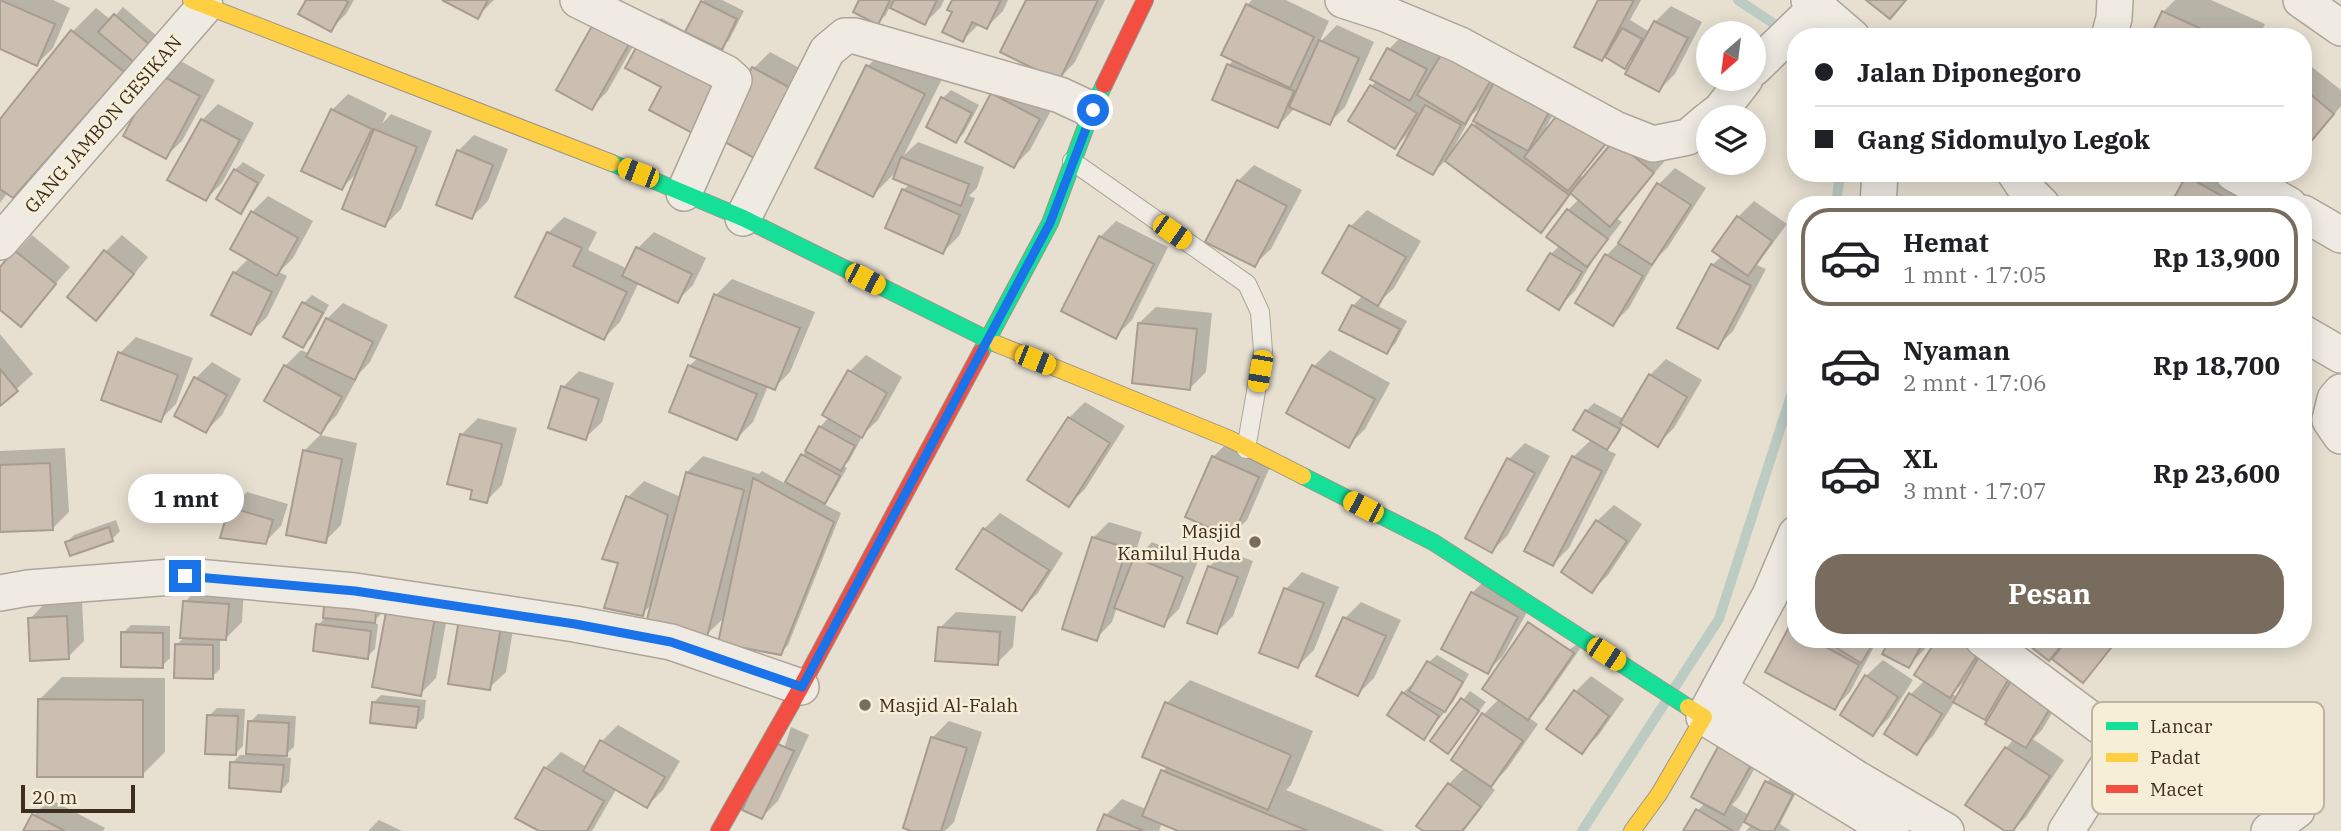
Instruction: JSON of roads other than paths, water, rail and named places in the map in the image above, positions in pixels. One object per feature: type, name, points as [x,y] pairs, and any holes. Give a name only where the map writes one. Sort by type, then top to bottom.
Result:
[{"type":"street","points":[[579,0],[726,73],[734,80],[684,192]]},
{"type":"street","points":[[719,831],[802,687],[1050,223],[1093,110],[1145,0]]},
{"type":"street","points":[[1343,0],[1386,14],[1460,45],[1615,129],[1653,144],[1688,137],[1696,130]]},
{"type":"street","points":[[2111,28],[2115,0]]},
{"type":"street","points":[[2301,0],[2341,27]]},
{"type":"street","points":[[198,3],[684,192],[743,218],[987,340],[1230,439],[1433,542],[1649,682],[1704,704],[1854,777],[1946,831]]},
{"type":"street","name":"GANG JAMBON GESIKAN","points":[[0,242],[198,3]]},
{"type":"street","points":[[1791,28],[1809,9],[1838,28]]},
{"type":"street","points":[[1766,55],[1787,33]]},
{"type":"street","points":[[743,218],[827,51],[845,36],[855,36],[1060,95],[1093,110]]},
{"type":"street","points":[[1725,105],[1736,91]]},
{"type":"street","points":[[2021,182],[2033,196]]},
{"type":"street","points":[[2249,182],[2273,196]]},
{"type":"street","points":[[2312,218],[2341,235]]},
{"type":"street","points":[[2312,338],[2341,355]]},
{"type":"street","points":[[2341,392],[2335,400],[2330,419],[2341,436]]},
{"type":"street","points":[[1632,831],[1659,794],[1704,704],[1770,594],[1787,555]]},
{"type":"street","points":[[0,593],[28,588],[185,576],[355,591],[575,624],[671,642],[802,687]]},
{"type":"street","points":[[1995,648],[2092,720]]},
{"type":"street","points":[[1704,704],[1891,831]]},
{"type":"street","points":[[2066,831],[2092,790]]},
{"type":"street","points":[[2269,831],[2292,814]]},
{"type":"lane","points":[[1072,161],[1247,284],[1260,313],[1263,351],[1247,449]]},
{"type":"waterway","points":[[1738,0],[1785,31]]},
{"type":"waterway","points":[[1837,196],[1839,182]]},
{"type":"waterway","points":[[1582,831],[1719,619],[1787,408]]},
{"type":"place","name":"Masjid Kamilul Huda","points":[[1255,542]]},
{"type":"place","name":"Masjid Al-Falah","points":[[865,705]]}]
